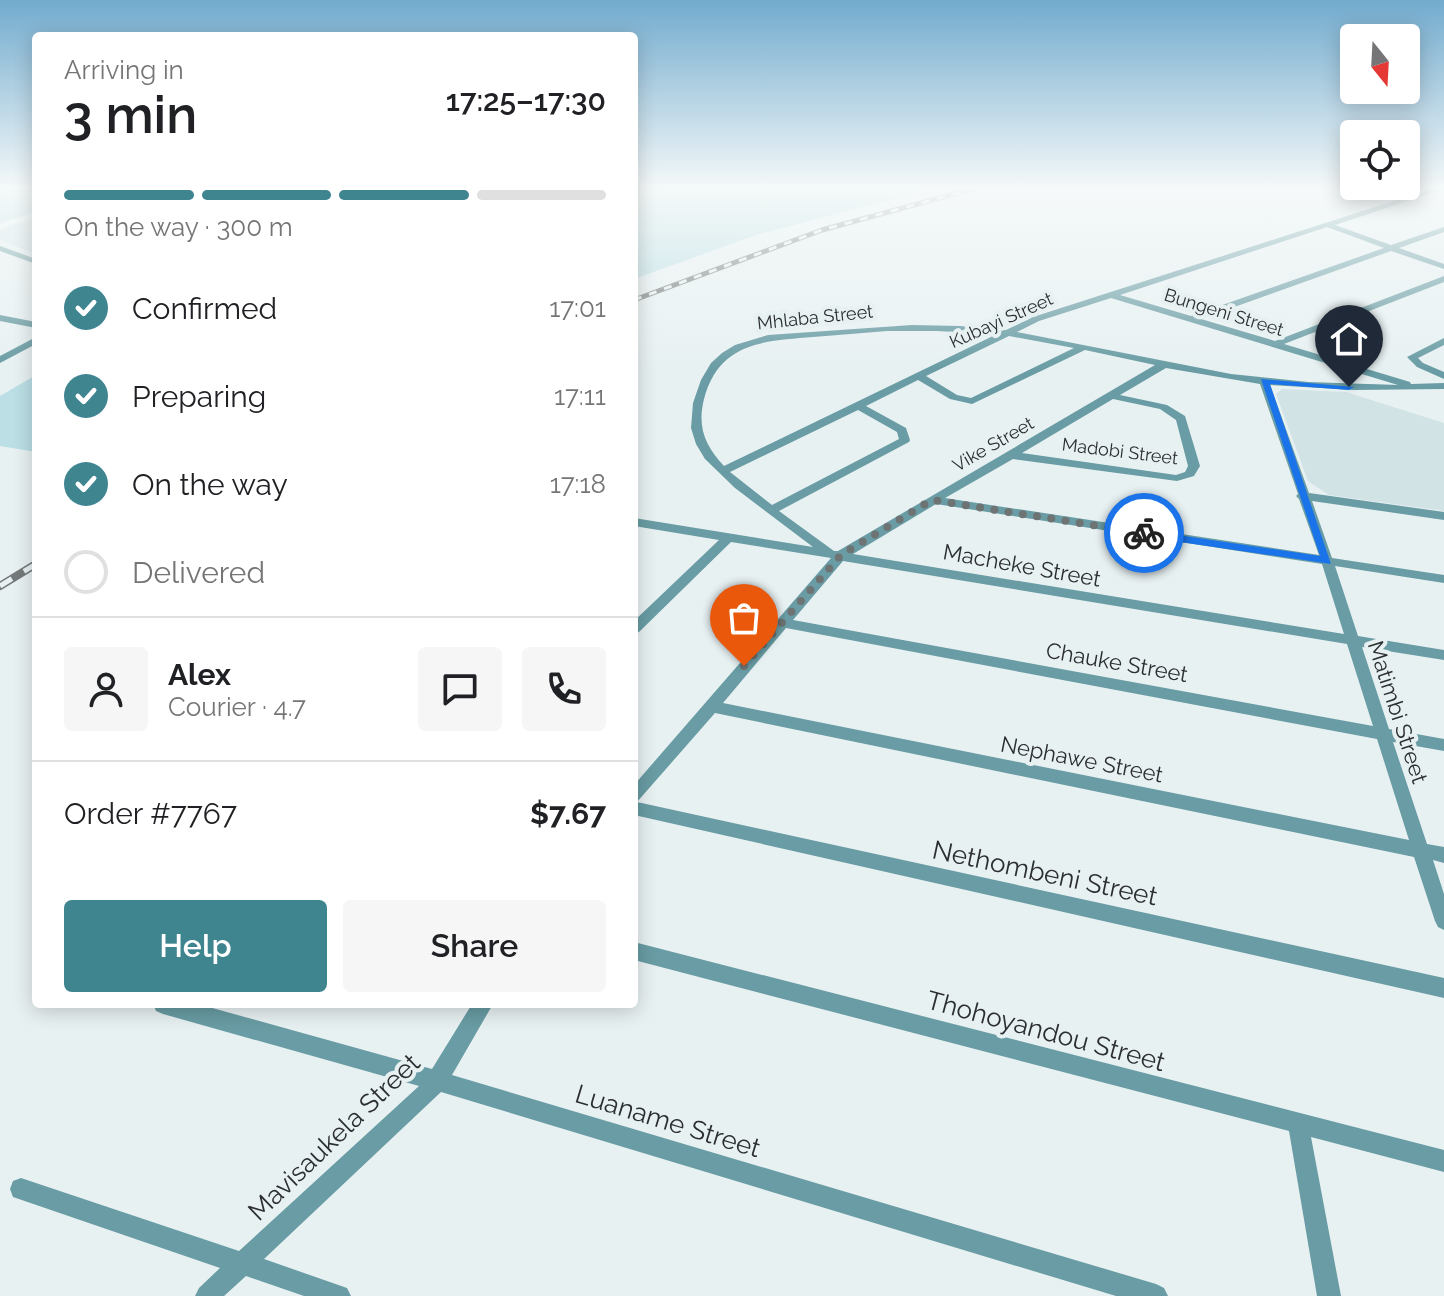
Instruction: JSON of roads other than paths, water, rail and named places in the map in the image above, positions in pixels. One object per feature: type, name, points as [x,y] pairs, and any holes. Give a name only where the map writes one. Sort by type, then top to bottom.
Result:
[{"type":"street","points":[[1,248],[32,260]]},
{"type":"street","name":"Kubayi Street","points":[[724,471],[1006,333],[1255,248]]},
{"type":"street","points":[[1192,319],[1387,248]]},
{"type":"street","points":[[1395,248],[1444,267]]},
{"type":"street","points":[[1276,344],[1444,279]]},
{"type":"street","name":"Bungeni Street","points":[[1111,295],[1419,387]]},
{"type":"street","points":[[0,318],[32,324]]},
{"type":"street","name":"Mhlaba Street","points":[[835,554],[772,510],[724,471],[701,445],[697,411],[703,385],[714,363],[738,345],[773,337],[914,326],[1006,333],[1163,365],[1264,381],[1349,387],[1444,386]]},
{"type":"street","points":[[1444,341],[1412,357],[1420,365],[1444,376]]},
{"type":"street","points":[[0,360],[32,342]]},
{"type":"street","points":[[918,376],[954,397],[972,401],[1083,347]]},
{"type":"street","name":"Vike Street","points":[[835,554],[1163,365]]},
{"type":"street","name":"Matimbi Street","points":[[1264,381],[1327,561],[1444,921]]},
{"type":"street","name":"Madobi Street","points":[[1011,455],[1177,478],[1190,474],[1194,466],[1181,418],[1163,407],[1113,396]]},
{"type":"street","points":[[772,510],[905,440],[902,430],[858,405]]},
{"type":"street","points":[[1302,496],[1444,516]]},
{"type":"street","points":[[932,500],[1444,579]]},
{"type":"street","name":"Macheke Street","points":[[638,522],[1444,655]]},
{"type":"street","points":[[638,625],[729,537]]},
{"type":"street","points":[[638,791],[783,623],[835,554]]},
{"type":"street","name":"Chauke Street","points":[[783,623],[1444,745]]},
{"type":"street","name":"Nephawe Street","points":[[711,706],[1444,855]]},
{"type":"street","name":"Nethombeni Street","points":[[638,809],[1444,988]]},
{"type":"street","name":"Thohoyandou Street","points":[[638,952],[1444,1161]]},
{"type":"street","name":"Luaname Street","points":[[177,1008],[437,1081],[1156,1296]]},
{"type":"street","name":"Mavisaukela Street","points":[[207,1296],[381,1139],[437,1081],[481,1008]]},
{"type":"street","points":[[1298,1123],[1329,1296]]},
{"type":"street","points":[[21,1189],[339,1296]]},
{"type":"railway","points":[[638,299],[772,248]]},
{"type":"railway","points":[[0,586],[32,566]]}]
